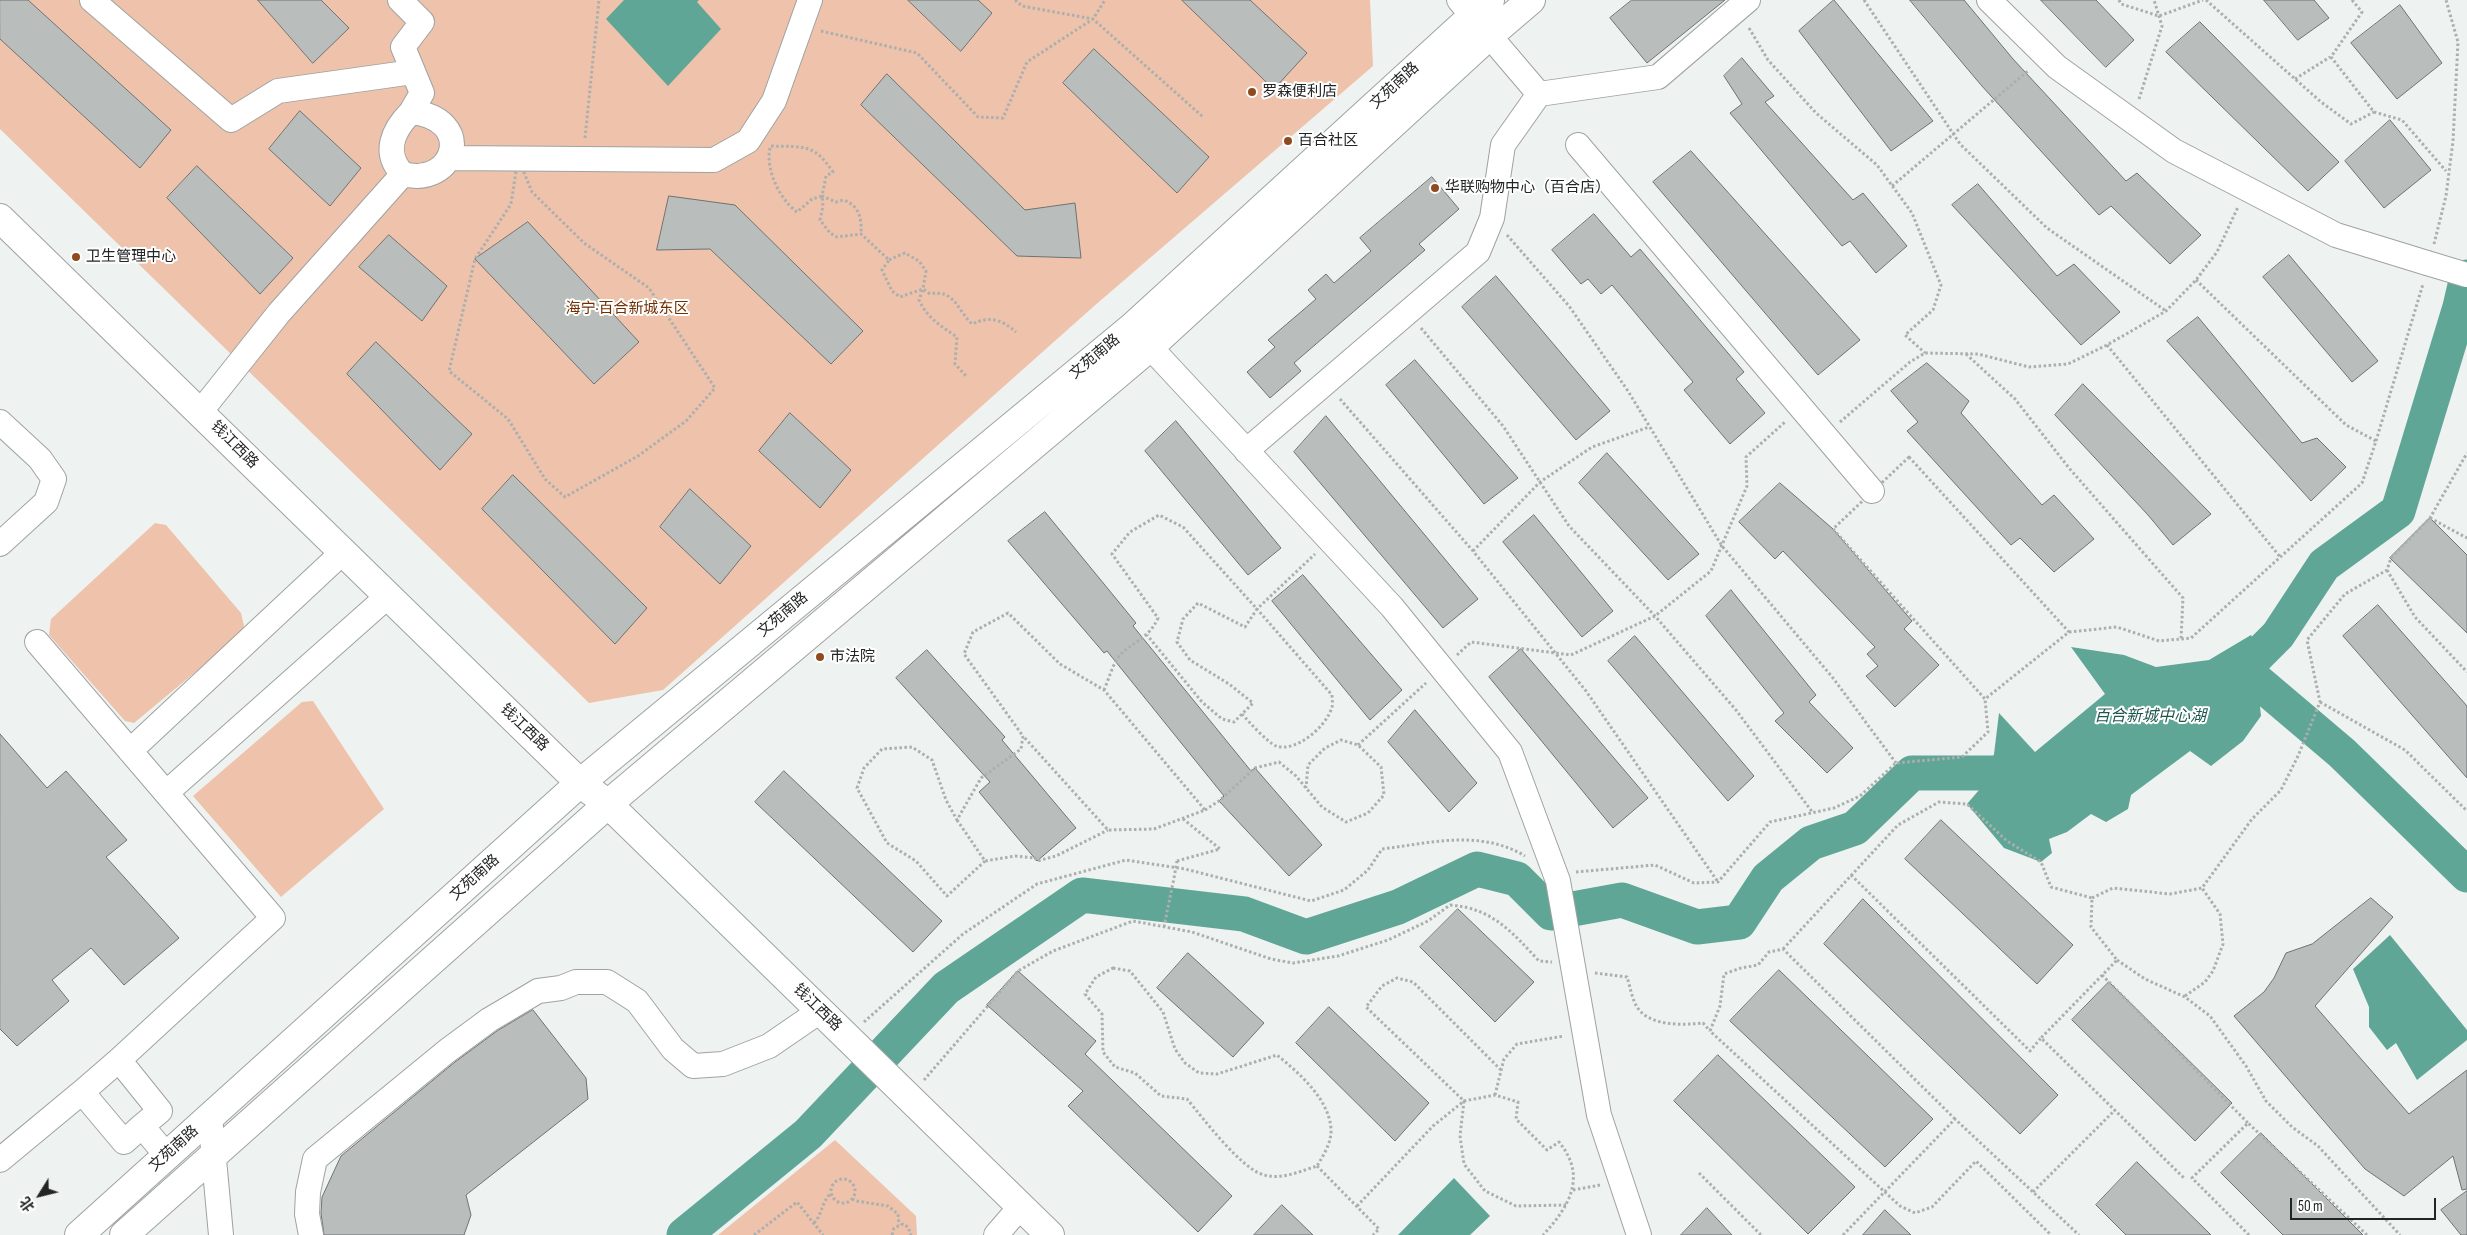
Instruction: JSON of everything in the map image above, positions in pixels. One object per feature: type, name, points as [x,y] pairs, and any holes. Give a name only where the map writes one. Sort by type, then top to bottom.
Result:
[{"type":"main road","name":"文苑南路","points":[[79,1235],[580,782],[1132,327],[1478,13],[1531,0]]},
{"type":"main road","name":"文苑南路","points":[[124,1235],[608,804],[1150,346],[1478,13]]},
{"type":"main road","name":"钱江西路","points":[[0,218],[580,782],[608,804],[1050,1235]]},
{"type":"street","points":[[92,0],[231,120],[278,91],[414,72]]},
{"type":"street","points":[[400,0],[422,22],[403,47],[422,93],[411,112],[400,123],[391,140],[391,153],[396,168],[403,174],[416,178],[429,174],[441,167],[449,158],[454,144],[448,130],[426,113],[411,112]]},
{"type":"street","points":[[449,158],[714,160],[748,141],[762,139],[810,0]]},
{"type":"street","points":[[1989,0],[2057,67],[2174,151],[2336,236],[2427,265],[2467,275]]},
{"type":"street","points":[[1246,451],[1478,252],[1492,218],[1503,144],[1539,94],[1658,77],[1743,4]]},
{"type":"street","points":[[1478,13],[1539,94]]},
{"type":"street","points":[[1578,145],[1872,491]]},
{"type":"street","points":[[200,412],[279,312],[403,174]]},
{"type":"street","points":[[1132,327],[1392,607],[1510,752],[1556,877],[1599,1115],[1640,1235]]},
{"type":"street","points":[[0,422],[40,459],[54,479],[46,502],[0,544]]},
{"type":"street","points":[[130,751],[343,552]]},
{"type":"street","points":[[166,793],[388,596]]},
{"type":"street","points":[[0,1160],[119,1060],[273,918],[36,642]]},
{"type":"street","points":[[311,1235],[307,1214],[308,1192],[315,1159],[447,1051],[488,1020],[538,991],[560,988],[576,982],[607,982],[637,1001],[673,1049],[693,1066],[723,1064],[769,1046],[820,1011]]},
{"type":"street","points":[[82,1092],[124,1142],[160,1111],[119,1060]]},
{"type":"street","points":[[210,1116],[221,1235]]},
{"type":"street","points":[[142,1126],[167,1156]]},
{"type":"street","points":[[996,1235],[1021,1206]]},
{"type":"path","points":[[582,159],[599,0]]},
{"type":"path","points":[[1015,0],[1022,6],[1093,19],[1203,117]]},
{"type":"path","points":[[801,26],[917,52],[978,117],[1003,118],[1027,62],[1093,19],[1105,0]]},
{"type":"path","points":[[1864,0],[1960,144],[2047,228],[2166,311]]},
{"type":"path","points":[[2119,0],[2121,4],[2158,16],[2204,0],[2295,79],[2351,124],[2374,112]]},
{"type":"path","points":[[2132,121],[2162,26],[2154,0]]},
{"type":"path","points":[[2295,79],[2331,56],[2362,12],[2352,0]]},
{"type":"path","points":[[1985,699],[2069,632],[2117,627],[2158,640],[2191,638],[2362,483],[2376,441],[2446,196],[2453,131],[2458,42],[2446,0]]},
{"type":"path","points":[[1743,4],[1768,60],[1816,113],[1877,165],[1912,213],[1941,285],[1932,310],[1905,335],[1925,353]]},
{"type":"path","points":[[1892,186],[2046,56]]},
{"type":"path","points":[[2331,56],[2374,112],[2402,120],[2446,171]]},
{"type":"path","points":[[762,139],[797,146],[821,154],[833,172],[824,180],[823,206],[820,220],[830,233],[837,237],[861,234]]},
{"type":"path","points":[[762,139],[769,155],[779,192],[792,209],[797,212],[812,198],[822,196],[836,202],[843,200],[855,206],[862,223],[861,234]]},
{"type":"path","points":[[518,158],[532,192],[584,243],[649,288],[715,388],[686,421],[678,427],[638,456],[565,497],[545,479],[508,419],[449,370],[475,259],[511,204],[518,158]]},
{"type":"path","points":[[1824,435],[1910,362],[1925,353],[1978,354],[2029,367],[2068,364],[2107,345],[2166,311],[2196,280],[2217,252],[2247,189]]},
{"type":"path","points":[[1492,218],[1569,306],[1628,391],[1722,546],[1833,678],[1896,763]]},
{"type":"path","points":[[861,234],[889,260]]},
{"type":"path","points":[[923,289],[900,297],[892,291],[882,270],[889,260],[905,253],[919,261],[926,271],[923,289],[919,300],[924,312],[935,323],[957,337],[955,364],[966,376]]},
{"type":"path","points":[[2196,280],[2346,425],[2376,441]]},
{"type":"path","points":[[923,289],[930,294],[939,292],[948,296],[972,324],[991,318],[1006,324],[1016,332]]},
{"type":"path","points":[[1408,312],[1503,426],[1569,526],[1655,616],[1736,710],[1812,812]]},
{"type":"path","points":[[2107,345],[2281,558]]},
{"type":"path","points":[[1966,354],[2015,399],[2069,468],[2183,598],[2181,639]]},
{"type":"path","points":[[1326,382],[1473,551],[1586,691],[1718,882]]},
{"type":"path","points":[[1358,746],[1471,642],[1571,655],[1655,616],[1711,572],[1747,486],[1746,457],[1801,408]]},
{"type":"path","points":[[1473,551],[1540,482],[1592,447],[1649,427]]},
{"type":"path","points":[[1710,1031],[1720,1006],[1724,974],[1758,965],[1769,952],[1783,949],[1898,825],[1939,802],[1967,804],[2007,841],[2041,862],[2051,887],[2092,898],[2113,888],[2170,894],[2202,888],[2252,819],[2280,790],[2298,756],[2320,702],[2307,640],[2345,594],[2386,570],[2390,558],[2430,518],[2467,453]]},
{"type":"path","points":[[848,1038],[962,934],[1038,884],[1126,860],[1185,869],[1311,901],[1344,890],[1368,870],[1382,849],[1429,841],[1478,839],[1510,847],[1556,877],[1655,865],[1694,883],[1718,882],[1770,822],[1834,808],[1860,796],[1896,763],[1962,757],[1988,732],[1985,699],[1833,528],[1909,457],[2069,632]]},
{"type":"path","points":[[1104,690],[1120,655],[1153,631],[1158,618],[1112,554],[1130,532],[1159,515],[1183,527],[1257,608],[1332,695],[1332,708],[1322,724],[1306,739],[1290,747],[1275,746],[1242,714]]},
{"type":"path","points":[[2430,518],[2467,538]]},
{"type":"path","points":[[1147,635],[1202,702],[1222,719],[1234,722],[1253,703],[1229,684],[1190,660],[1177,642],[1183,619],[1198,603],[1246,627],[1257,608],[1285,580],[1330,541]]},
{"type":"path","points":[[2386,570],[2415,616],[2467,672]]},
{"type":"path","points":[[1108,830],[1023,736],[964,654],[973,632],[1008,613],[1060,664],[1104,690],[1205,810]]},
{"type":"path","points":[[2320,702],[2405,750],[2467,811]]},
{"type":"path","points":[[957,820],[981,778],[1021,749],[1023,736]]},
{"type":"path","points":[[985,861],[957,820],[946,800],[932,760],[912,746],[882,749],[864,768],[857,788],[887,843],[916,862],[947,896],[985,861],[1015,856],[1035,858],[1037,861],[1056,856],[1108,830],[1154,829],[1205,810],[1219,801],[1255,768],[1279,762],[1296,776],[1306,788],[1322,807],[1346,822],[1368,813],[1384,795],[1381,768],[1358,746],[1341,740],[1325,748],[1308,765],[1306,788]]},
{"type":"path","points":[[1164,926],[1177,860],[1220,849],[1182,818]]},
{"type":"path","points":[[1851,875],[2030,1051],[2117,960]]},
{"type":"path","points":[[2185,996],[2205,982],[2213,971],[2223,944],[2220,914],[2202,888]]},
{"type":"path","points":[[2092,898],[2091,927],[2117,960],[2145,980],[2185,996],[2210,1016],[2246,1066],[2266,1101],[2292,1127],[2324,1153],[2400,1235]]},
{"type":"path","points":[[907,1095],[1018,971],[1053,951],[1133,921],[1192,932],[1270,959],[1293,963],[1338,956],[1388,940],[1428,921],[1450,905],[1469,907],[1503,923],[1539,961],[1552,962],[1570,952],[1588,952],[1595,973],[1627,977],[1637,1007],[1647,1016],[1676,1025],[1703,1023],[1900,1206],[1914,1213],[1932,1207],[1976,1161],[2051,1235]]},
{"type":"path","points":[[1783,949],[1955,1119],[2079,1235]]},
{"type":"path","points":[[1113,968],[1130,971],[1163,1012],[1175,1049],[1185,1062],[1199,1072],[1217,1074],[1276,1055],[1305,1079],[1324,1106],[1331,1132],[1328,1146],[1317,1166],[1285,1176],[1264,1175],[1247,1165],[1187,1100],[1161,1096],[1135,1073],[1116,1067],[1103,1052],[1102,1014],[1085,994],[1096,977],[1113,968]]},
{"type":"path","points":[[2102,975],[2248,1122],[2366,1235]]},
{"type":"path","points":[[1464,1101],[1366,1007],[1382,986],[1397,978],[1413,982],[1501,1070]]},
{"type":"path","points":[[1495,1095],[1504,1059],[1517,1044],[1584,1033]]},
{"type":"path","points":[[2042,1038],[2184,1178]]},
{"type":"path","points":[[1357,1206],[1433,1126],[1464,1101],[1495,1095],[1518,1102],[1516,1119],[1547,1150],[1559,1142],[1570,1156],[1573,1190],[1561,1216],[1543,1235]]},
{"type":"path","points":[[1464,1101],[1460,1136],[1464,1164],[1485,1191],[1516,1206],[1566,1205]]},
{"type":"path","points":[[2033,1192],[2115,1110]]},
{"type":"path","points":[[1843,1235],[1955,1119]]},
{"type":"path","points":[[2248,1122],[2192,1178],[2249,1235]]},
{"type":"path","points":[[1317,1166],[1379,1229],[1373,1235]]},
{"type":"path","points":[[1699,1173],[1761,1235]]},
{"type":"path","points":[[814,1223],[820,1217],[821,1205],[831,1194],[834,1183],[846,1179],[855,1187],[852,1199],[846,1203],[838,1202],[831,1194]]},
{"type":"path","points":[[1573,1190],[1621,1181]]},
{"type":"path","points":[[852,1199],[888,1206],[898,1214],[899,1224]]},
{"type":"path","points":[[754,1235],[797,1202],[823,1235]]},
{"type":"path","points":[[892,1235],[894,1228],[899,1224]]},
{"type":"path","points":[[899,1224],[908,1227],[911,1235]]},
{"type":"green space","name":"海宁·百合新城东区","points":[[0,0],[1370,0],[1373,66],[1093,307],[663,690],[589,703],[0,129]]},
{"type":"green space","points":[[155,523],[166,525],[241,613],[244,626],[240,635],[134,723],[125,721],[49,635],[51,619]]},
{"type":"green space","points":[[313,701],[384,809],[281,897],[193,796],[302,702]]},
{"type":"green space","points":[[835,1140],[916,1216],[917,1235],[718,1235]]},
{"type":"water","points":[[624,0],[699,0],[697,2],[721,29],[668,86],[606,19]]},
{"type":"water","name":"百合新城中心湖","points":[[2251,635],[2267,663],[2259,697],[2261,716],[2243,741],[2211,766],[2190,751],[2131,795],[2128,809],[2106,822],[2091,814],[2067,832],[2049,839],[2052,853],[2041,862],[2004,848],[1967,804],[1985,783],[1994,754],[1999,713],[2035,752],[2105,694],[2071,647],[2124,655],[2156,667],[2209,660]]},
{"type":"water","points":[[2390,935],[2467,1030],[2467,1040],[2417,1080],[2396,1043],[2387,1050],[2369,1027],[2369,1007],[2353,969]]},
{"type":"water","points":[[1454,1178],[1490,1216],[1470,1235],[1398,1235]]},
{"type":"building","points":[[0,0],[28,0],[171,130],[140,168],[0,39]]},
{"type":"building","points":[[258,0],[321,0],[349,28],[313,63]]},
{"type":"building","points":[[908,0],[978,0],[992,13],[961,51]]},
{"type":"building","points":[[1182,0],[1250,0],[1307,53],[1274,89]]},
{"type":"building","points":[[1632,0],[1725,0],[1647,63],[1610,18]]},
{"type":"building","points":[[1834,0],[1933,121],[1891,151],[1799,31]]},
{"type":"building","points":[[1910,0],[1964,0],[2013,59],[2126,181],[2137,173],[2201,235],[2170,264],[2111,206],[2099,215],[1981,85]]},
{"type":"building","points":[[2041,0],[2096,0],[2134,40],[2106,67]]},
{"type":"building","points":[[2264,0],[2314,0],[2329,18],[2298,40]]},
{"type":"building","points":[[2400,5],[2442,63],[2397,99],[2351,43]]},
{"type":"building","points":[[2200,22],[2339,162],[2308,191],[2166,52]]},
{"type":"building","points":[[1094,49],[1209,157],[1177,193],[1063,83]]},
{"type":"building","points":[[1742,58],[1774,96],[1765,102],[1853,200],[1863,193],[1907,246],[1876,273],[1850,241],[1842,246],[1730,113],[1742,104],[1724,76]]},
{"type":"building","points":[[887,74],[1025,210],[1075,203],[1081,258],[1017,256],[861,105]]},
{"type":"building","points":[[300,111],[361,168],[330,206],[269,149]]},
{"type":"building","points":[[2390,120],[2431,170],[2384,208],[2345,161]]},
{"type":"building","points":[[1691,151],[1860,340],[1818,375],[1653,182]]},
{"type":"building","points":[[197,166],[293,258],[260,294],[167,198]]},
{"type":"building","points":[[1432,177],[1459,209],[1419,244],[1425,250],[1294,363],[1301,371],[1270,398],[1247,372],[1275,347],[1268,340],[1316,299],[1308,290],[1326,274],[1334,283],[1371,251],[1360,238]]},
{"type":"building","points":[[1978,184],[2057,276],[2074,264],[2120,312],[2081,345],[1952,205]]},
{"type":"building","points":[[669,196],[735,205],[863,331],[831,364],[710,249],[657,250]]},
{"type":"building","points":[[1594,214],[1631,257],[1640,249],[1744,372],[1736,379],[1765,413],[1730,444],[1684,390],[1693,382],[1612,285],[1601,294],[1588,279],[1581,284],[1552,250]]},
{"type":"building","points":[[528,222],[639,342],[594,384],[475,259]]},
{"type":"building","points":[[389,235],[447,286],[422,321],[359,267]]},
{"type":"building","points":[[2289,255],[2378,361],[2352,382],[2263,277]]},
{"type":"building","points":[[1496,276],[1610,411],[1576,440],[1462,307]]},
{"type":"building","points":[[2198,317],[2302,443],[2317,438],[2346,467],[2311,501],[2167,341]]},
{"type":"building","points":[[376,342],[472,434],[440,470],[347,374]]},
{"type":"building","points":[[1415,360],[1518,478],[1484,504],[1386,385]]},
{"type":"building","points":[[1927,363],[1969,401],[1961,413],[2042,505],[2054,495],[2094,539],[2054,572],[2020,538],[2011,545],[1907,431],[1918,422],[1891,391]]},
{"type":"building","points":[[2083,384],[2211,514],[2173,545],[2148,515],[2055,415]]},
{"type":"building","points":[[790,413],[851,470],[820,508],[759,451]]},
{"type":"building","points":[[1326,416],[1478,599],[1443,628],[1294,452]]},
{"type":"building","points":[[1176,421],[1281,548],[1248,575],[1145,451]]},
{"type":"building","points":[[1607,453],[1699,554],[1668,580],[1579,483]]},
{"type":"building","points":[[513,475],[647,608],[615,644],[482,509]]},
{"type":"building","points":[[1780,483],[1833,529],[1912,621],[1904,629],[1939,665],[1895,707],[1866,676],[1878,666],[1867,654],[1875,647],[1783,551],[1775,559],[1739,522]]},
{"type":"building","points":[[690,489],[751,546],[720,584],[660,527]]},
{"type":"building","points":[[1045,512],[1136,623],[1133,626],[1251,771],[1255,768],[1322,845],[1289,876],[1219,801],[1224,796],[1107,651],[1104,653],[1008,541]]},
{"type":"building","points":[[1534,515],[1613,611],[1582,637],[1503,542]]},
{"type":"building","points":[[2430,518],[2467,555],[2467,633],[2390,558]]},
{"type":"building","points":[[1303,575],[1402,690],[1370,720],[1272,601]]},
{"type":"building","points":[[1731,590],[1816,695],[1809,702],[1853,748],[1827,773],[1775,721],[1784,713],[1706,616]]},
{"type":"building","points":[[2378,605],[2467,706],[2467,778],[2343,636]]},
{"type":"building","points":[[1635,636],[1754,776],[1728,801],[1608,661]]},
{"type":"building","points":[[1521,649],[1648,798],[1613,828],[1489,677]]},
{"type":"building","points":[[927,650],[1005,737],[1002,740],[1076,828],[1037,861],[979,792],[990,782],[896,678]]},
{"type":"building","points":[[1415,710],[1477,783],[1449,812],[1388,742]]},
{"type":"building","points":[[0,734],[47,788],[66,771],[127,840],[106,857],[179,938],[124,985],[91,948],[52,980],[69,1001],[17,1046],[0,1029]]},
{"type":"building","points":[[784,771],[942,921],[913,952],[755,802]]},
{"type":"building","points":[[1941,820],[2073,945],[2037,984],[1905,859]]},
{"type":"building","points":[[2371,898],[2393,917],[2315,1006],[2409,1114],[2467,1070],[2467,1189],[2462,1190],[2453,1156],[2404,1196],[2365,1169],[2234,1016],[2264,992],[2274,978],[2286,953],[2312,944]]},
{"type":"building","points":[[1863,899],[2058,1095],[2020,1134],[1824,944]]},
{"type":"building","points":[[1458,909],[1534,982],[1495,1022],[1420,947]]},
{"type":"building","points":[[1188,953],[1264,1023],[1233,1057],[1157,988]]},
{"type":"building","points":[[1779,970],[1933,1119],[1885,1167],[1730,1021]]},
{"type":"building","points":[[1018,971],[1096,1041],[1085,1054],[1232,1196],[1198,1232],[1068,1106],[1083,1091],[987,1005]]},
{"type":"building","points":[[2109,982],[2232,1103],[2195,1141],[2072,1020]]},
{"type":"building","points":[[1329,1007],[1429,1103],[1395,1141],[1296,1043]]},
{"type":"building","points":[[533,1010],[586,1078],[588,1099],[466,1195],[471,1215],[464,1235],[324,1235],[321,1213],[322,1197],[341,1156],[455,1062],[497,1031]]},
{"type":"building","points":[[1718,1055],[1855,1187],[1808,1234],[1674,1101]]},
{"type":"building","points":[[2261,1133],[2363,1235],[2283,1235],[2221,1173]]},
{"type":"building","points":[[2137,1162],[2211,1235],[2126,1235],[2096,1205]]},
{"type":"building","points":[[2467,1191],[2467,1235],[2461,1235],[2441,1210]]},
{"type":"building","points":[[1282,1205],[1313,1235],[1254,1235]]},
{"type":"building","points":[[1707,1208],[1732,1235],[1681,1235]]},
{"type":"building","points":[[1885,1210],[1911,1235],[1863,1235]]},
{"type":"waterway","points":[[2228,685],[2278,635],[2324,565],[2398,511],[2460,307],[2467,277]]},
{"type":"waterway","points":[[2244,670],[2342,753],[2467,875]]},
{"type":"waterway","points":[[684,1235],[808,1134],[946,988],[1082,895],[1244,914],[1306,937],[1398,907],[1477,869],[1517,879],[1551,913],[1622,900],[1697,927],[1739,922],[1768,878],[1811,843],[1855,828],[1912,773],[1993,773],[2033,787]]},
{"type":"place","name":"罗森便利店","points":[[1252,92]]},
{"type":"place","name":"百合社区","points":[[1288,141]]},
{"type":"place","name":"华联购物中心（百合店）","points":[[1435,188]]},
{"type":"place","name":"卫生管理中心","points":[[76,257]]},
{"type":"place","name":"市法院","points":[[820,657]]}]
